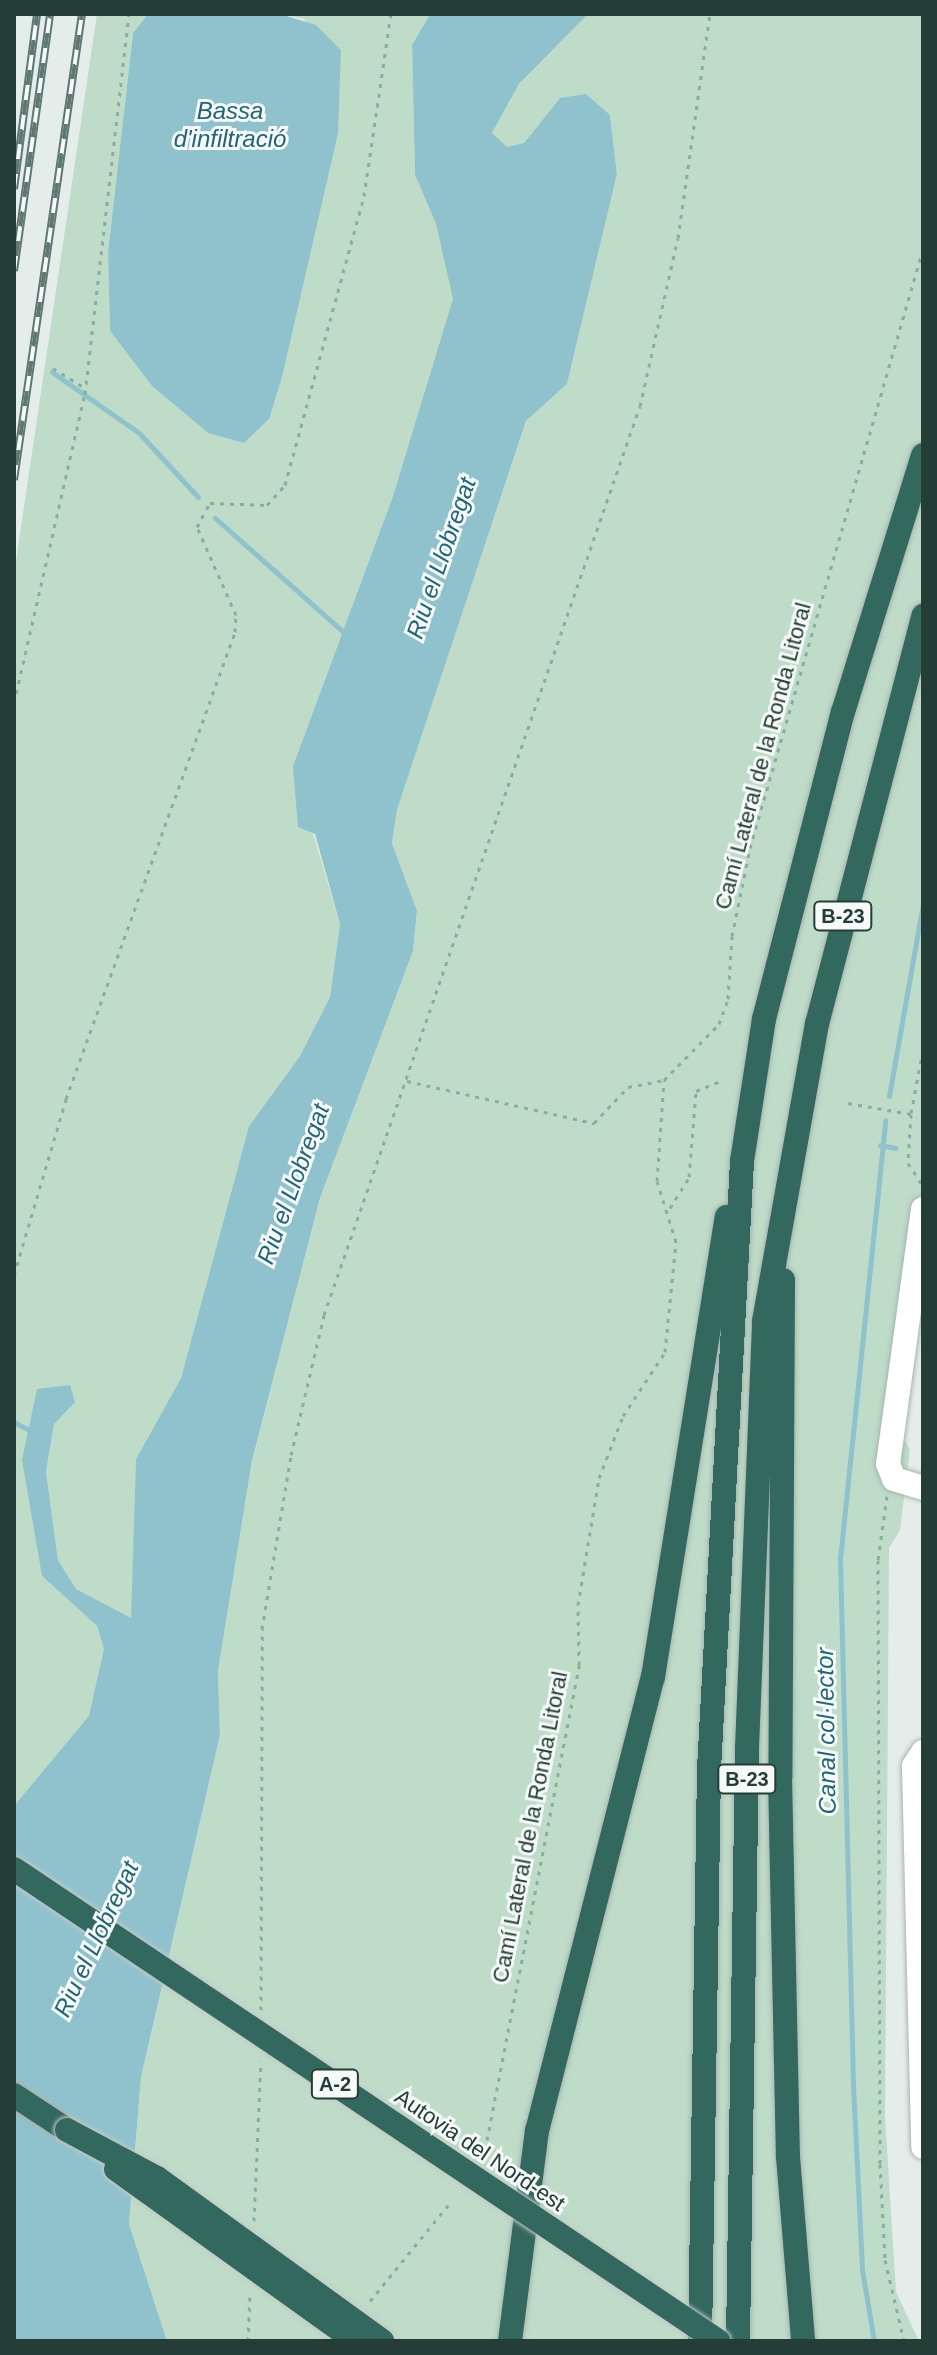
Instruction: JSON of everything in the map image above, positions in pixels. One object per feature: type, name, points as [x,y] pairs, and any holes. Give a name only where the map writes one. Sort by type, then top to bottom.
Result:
[{"type":"highway","name":"B-23","points":[[700,2341],[709,1769],[742,1161],[772,988],[843,712],[923,455]]},
{"type":"highway","name":"B-23","points":[[738,2341],[757,1398],[783,1220],[817,1024],[923,616]]},
{"type":"highway","points":[[510,2341],[537,2131],[653,1677],[718,1253],[742,1161]]},
{"type":"highway","points":[[783,1220],[780,1777],[788,2157],[803,2341]]},
{"type":"highway","name":"Autovia del Nord-est","points":[[14,1869],[718,2341]]},
{"type":"highway","points":[[14,2095],[67,2130],[355,2341]]},
{"type":"highway","points":[[67,2130],[157,2178],[382,2341]]},
{"type":"lane","points":[[923,1209],[888,1464],[894,1479],[923,1488]]},
{"type":"lane","points":[[923,1752],[914,1766],[923,2147]]},
{"type":"path","points":[[14,703],[86,389],[129,14]]},
{"type":"path","points":[[14,1275],[66,1099],[235,632],[236,615],[197,527],[210,503],[267,505],[285,485],[358,223],[391,14]]},
{"type":"path","points":[[261,2002],[266,1597],[324,1315],[640,406],[678,238],[710,14]]},
{"type":"path","name":"Camí Lateral de la Ronda Litoral","points":[[487,2140],[579,1665],[576,1629],[599,1478],[623,1416],[665,1352],[676,1242],[670,1208],[657,1181],[664,1080],[719,1024],[728,999],[732,936],[750,848],[923,249]]},
{"type":"path","points":[[53,368],[86,389]]},
{"type":"path","points":[[923,1050],[909,1113],[908,1163],[923,1186]]},
{"type":"path","points":[[407,1081],[594,1123],[628,1087],[664,1080]]},
{"type":"path","points":[[670,1208],[689,1177],[696,1091],[723,1080]]},
{"type":"path","points":[[848,1103],[909,1113]]},
{"type":"path","points":[[894,1479],[878,1560],[880,2164],[885,2260],[904,2341]]},
{"type":"path","points":[[254,2216],[262,2068]]},
{"type":"path","points":[[370,2301],[450,2203]]},
{"type":"path","points":[[248,2341],[250,2285]]},
{"type":"green space","points":[[97,14],[148,14],[133,33],[108,252],[110,331],[152,386],[208,433],[244,443],[269,419],[305,19],[280,14],[430,14],[412,45],[415,175],[436,224],[454,299],[393,496],[293,766],[340,924],[330,997],[300,1056],[249,1126],[181,1378],[136,1459],[132,1619],[76,1589],[58,1560],[46,1472],[54,1424],[37,1389],[42,1576],[97,1626],[104,1649],[90,1716],[14,1806],[14,574]]},
{"type":"green space","points":[[588,14],[923,14],[923,1274],[901,1436],[910,1449],[900,1530],[889,1548],[885,2116],[896,2292],[919,2341],[167,2341],[129,2224],[141,2077],[220,1735],[218,1671],[252,1462],[320,1198],[413,951],[417,911],[392,843],[397,810],[526,421],[567,384],[617,174],[610,115],[560,98],[524,143],[507,148],[492,133],[519,84]]},
{"type":"water","name":"Bassa d'infiltració","points":[[148,14],[280,14],[316,25],[341,50],[338,133],[282,377],[269,419],[244,443],[208,433],[152,386],[110,331],[108,252],[133,33]]},
{"type":"water","name":"Riu el Llobregat","points":[[430,14],[588,14],[519,84],[492,133],[507,147],[524,143],[560,98],[586,94],[610,115],[617,174],[567,384],[526,421],[397,810],[392,843],[417,911],[413,951],[320,1198],[252,1461],[218,1671],[220,1735],[141,2077],[129,2224],[167,2341],[14,2341],[14,1806],[89,1716],[104,1649],[97,1626],[42,1576],[22,1460],[37,1389],[70,1385],[75,1402],[54,1424],[46,1472],[58,1560],[76,1589],[131,1618],[136,1459],[181,1378],[249,1126],[300,1056],[330,997],[340,924],[315,834],[298,827],[293,766],[393,496],[453,299],[436,224],[415,175],[412,45]]},
{"type":"waterway","points":[[52,372],[139,433],[198,497]]},
{"type":"waterway","points":[[215,518],[348,636]]},
{"type":"waterway","name":"Canal col·lector","points":[[889,1096],[923,903]]},
{"type":"waterway","name":"Canal col·lector","points":[[874,2341],[862,2269],[853,2084],[840,1559],[885,1120]]},
{"type":"waterway","points":[[880,1145],[896,1148]]},
{"type":"waterway","points":[[14,1422],[29,1430]]},
{"type":"railway","points":[[14,189],[37,14]]},
{"type":"railway","points":[[14,271],[50,14]]},
{"type":"railway","points":[[14,480],[82,14]]}]
